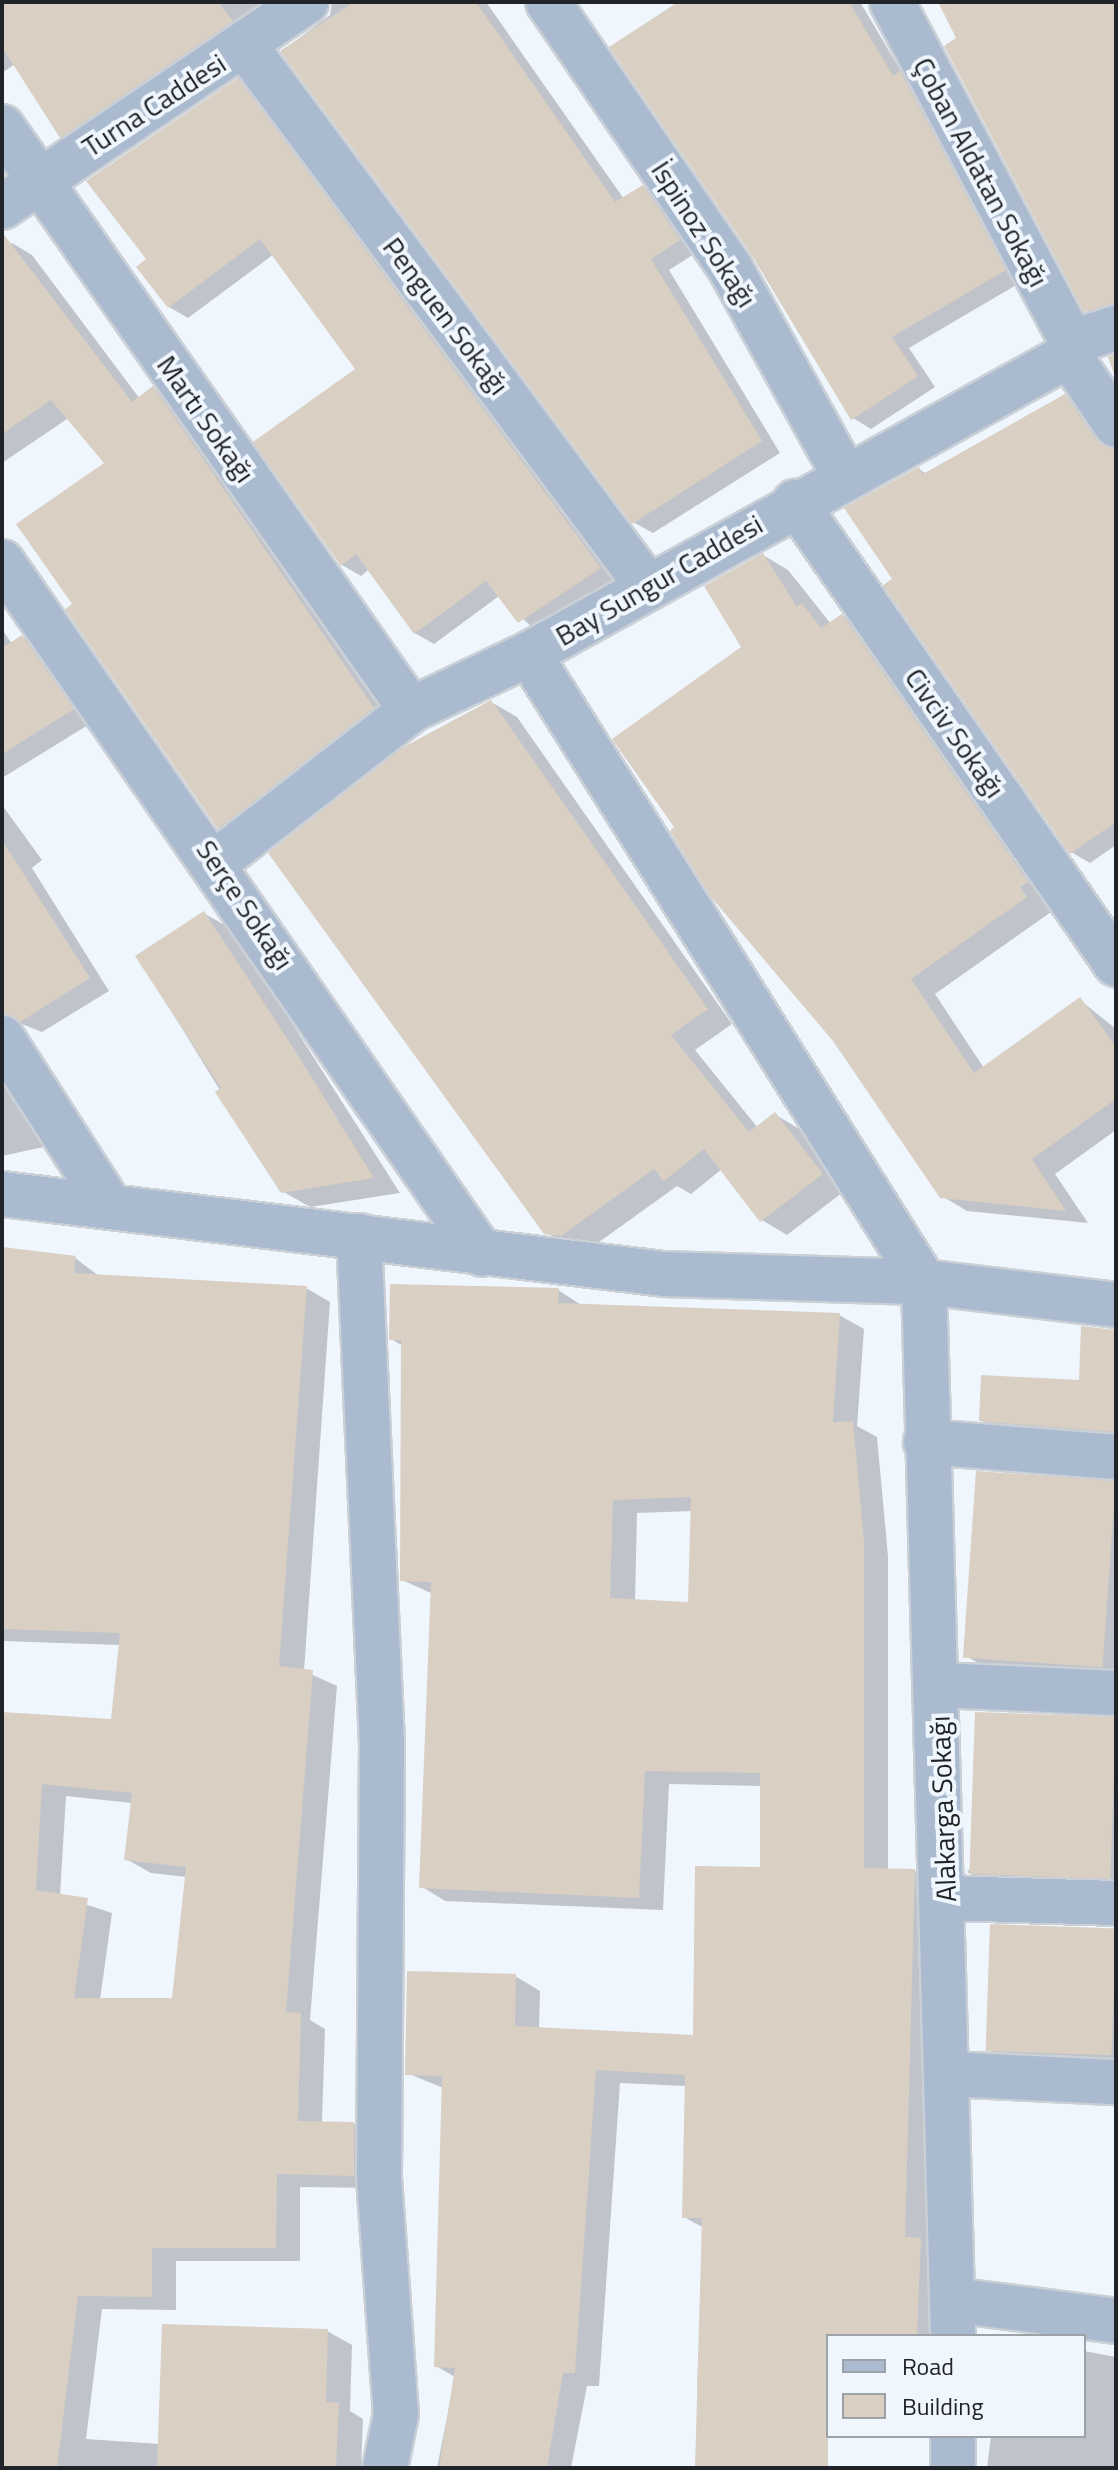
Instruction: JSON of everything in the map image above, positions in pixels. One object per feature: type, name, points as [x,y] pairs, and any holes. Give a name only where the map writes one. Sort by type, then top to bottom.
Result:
[{"type":"street","name":"Turna Caddesi","points":[[2,207],[254,25],[306,2]]},
{"type":"street","name":"İspinoz Sokağı","points":[[548,2],[730,268],[845,476]]},
{"type":"street","name":"Çoban Aldatan Sokağı","points":[[892,2],[1070,349],[1116,425]]},
{"type":"street","name":"Penguen Sokağı","points":[[254,25],[648,587]]},
{"type":"street","name":"Martı Sokağı","points":[[2,127],[411,710]]},
{"type":"street","name":"Bay Sungur Caddesi","points":[[216,862],[411,710],[529,654],[1070,349],[1116,328]]},
{"type":"street","name":"Civciv Sokağı","points":[[795,502],[1116,964]]},
{"type":"street","name":"Serçe Sokağı","points":[[2,562],[216,862],[482,1254]]},
{"type":"street","points":[[529,654],[924,1282]]},
{"type":"street","points":[[2,1038],[108,1203]]},
{"type":"street","points":[[2,1194],[108,1203],[482,1254],[664,1274],[924,1282],[1116,1305]]},
{"type":"street","points":[[359,1236],[382,1744],[379,2178],[396,2414],[385,2468]]},
{"type":"street","name":"Alakarga Sokağı","points":[[924,1282],[926,1442],[940,1685],[947,1898],[953,2318]]},
{"type":"street","points":[[926,1442],[1116,1457]]},
{"type":"street","points":[[940,1685],[1116,1693]]},
{"type":"street","points":[[947,1898],[1116,1903]]},
{"type":"street","points":[[950,2074],[1116,2082]]},
{"type":"street","points":[[953,2318],[1116,2321]]},
{"type":"street","points":[[953,2438],[953,2468]]},
{"type":"building","points":[[2,2],[218,2],[233,21],[60,138],[2,47]]},
{"type":"building","points":[[354,2],[476,2],[615,202],[643,185],[680,240],[651,259],[762,441],[632,524],[280,51]]},
{"type":"building","points":[[678,2],[849,2],[893,76],[900,71],[1006,270],[892,337],[918,376],[851,420],[751,254],[609,47]]},
{"type":"building","points":[[938,2],[1116,2],[1116,304],[1084,312],[944,46],[956,38]]},
{"type":"building","points":[[238,78],[601,568],[518,623],[486,581],[414,634],[356,554],[341,566],[253,442],[355,369],[260,239],[168,308],[136,267],[146,259],[86,181]]},
{"type":"building","points":[[2,232],[132,402],[153,386],[374,708],[218,829],[65,609],[72,604],[16,524],[104,463],[51,400],[2,434]]},
{"type":"building","points":[[1116,354],[1116,380],[1108,357]]},
{"type":"building","points":[[1065,394],[1096,440],[1116,450],[1116,822],[1070,854],[883,585],[892,579],[844,508],[919,467],[923,474]]},
{"type":"building","points":[[763,553],[797,607],[802,603],[821,628],[842,614],[1028,882],[1020,887],[1027,897],[911,979],[974,1073],[1080,997],[1116,1047],[1116,1099],[1032,1159],[1066,1211],[940,1198],[833,1041],[711,897],[670,831],[674,827],[612,739],[741,647],[704,586]]},
{"type":"building","points":[[22,635],[74,709],[2,754],[2,648]]},
{"type":"building","points":[[491,700],[708,1009],[671,1035],[749,1132],[775,1112],[823,1174],[760,1222],[704,1149],[664,1181],[654,1169],[561,1236],[544,1234],[268,853],[402,748]]},
{"type":"building","points":[[2,840],[90,978],[20,1022],[2,1013]]},
{"type":"building","points":[[204,911],[374,1178],[281,1193],[215,1092],[221,1088],[135,956]]},
{"type":"building","points":[[2,1247],[76,1256],[74,1273],[307,1286],[279,1666],[313,1670],[286,2012],[301,2013],[298,2121],[354,2122],[354,2176],[277,2174],[276,2248],[152,2248],[152,2297],[78,2296],[57,2468],[2,2468],[2,1712],[111,1719],[120,1633],[2,1629]],"holes":[[[42,1784],[132,1793],[124,1860],[186,1867],[172,1998],[74,1998],[88,1898],[36,1890]]]},
{"type":"building","points":[[390,1284],[559,1288],[558,1303],[840,1313],[833,1422],[853,1421],[864,1541],[864,1868],[915,1869],[905,2237],[921,2238],[917,2334],[826,2334],[828,2468],[695,2468],[702,2218],[682,2218],[685,2075],[596,2070],[575,2373],[563,2373],[547,2468],[439,2468],[455,2368],[434,2367],[442,2076],[405,2075],[407,1971],[516,1974],[515,2026],[693,2035],[695,1866],[760,1867],[760,1773],[645,1771],[639,1898],[419,1888],[431,1582],[400,1581],[401,1340],[389,1340]],"holes":[[[691,1497],[688,1602],[610,1598],[613,1500]]]},
{"type":"building","points":[[1081,1326],[1116,1330],[1116,1432],[979,1421],[981,1375],[1079,1380]]},
{"type":"building","points":[[976,1471],[1116,1481],[1103,1667],[963,1658]]},
{"type":"building","points":[[975,1712],[1116,1717],[1110,1879],[969,1874]]},
{"type":"building","points":[[990,1924],[1116,1928],[1111,2055],[986,2051]]},
{"type":"building","points":[[162,2324],[328,2329],[326,2402],[339,2403],[336,2468],[157,2468]]}]
